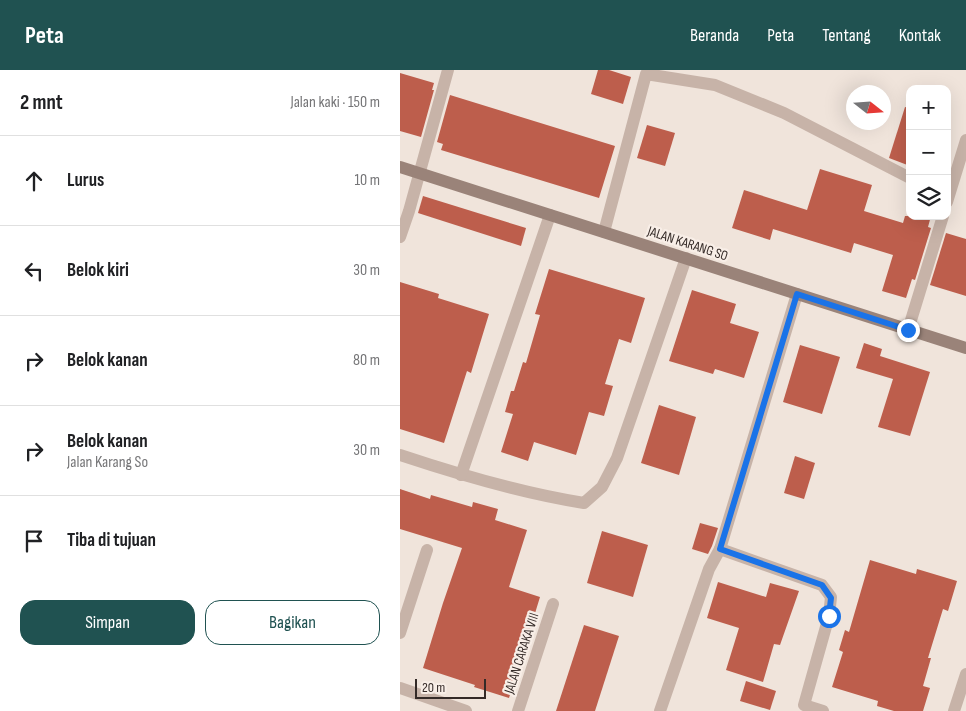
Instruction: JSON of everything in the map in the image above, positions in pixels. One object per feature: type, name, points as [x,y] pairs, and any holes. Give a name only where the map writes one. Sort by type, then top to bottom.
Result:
[{"type":"street","points":[[400,237],[420,173],[448,70]]},
{"type":"street","points":[[604,232],[646,72],[715,85],[784,113],[906,176]]},
{"type":"street","points":[[951,189],[966,140]]},
{"type":"street","name":"JALAN KARANG SO","points":[[400,167],[966,348]]},
{"type":"street","points":[[461,475],[550,215]]},
{"type":"street","points":[[908,330],[942,220]]},
{"type":"street","points":[[400,456],[461,475],[551,498],[584,503],[602,487],[617,458],[686,258]]},
{"type":"street","points":[[660,711],[709,569],[720,549],[797,294]]},
{"type":"street","points":[[720,549],[822,585],[831,598],[829,616],[803,708],[823,711]]},
{"type":"street","points":[[400,633],[427,550]]},
{"type":"street","name":"JALAN CARAKA VIII","points":[[518,711],[553,604]]},
{"type":"street","points":[[954,711],[966,674]]},
{"type":"street","points":[[400,688],[466,711]]},
{"type":"building","points":[[598,70],[609,70],[631,77],[623,104],[591,94]]},
{"type":"building","points":[[400,73],[434,83],[432,90],[434,90],[421,137],[400,131]]},
{"type":"building","points":[[450,95],[615,146],[599,198],[441,150],[443,144],[437,142]]},
{"type":"building","points":[[905,107],[906,107],[906,164],[889,158]]},
{"type":"building","points":[[647,125],[675,133],[665,166],[637,158]]},
{"type":"building","points":[[820,169],[872,185],[864,211],[903,223],[905,216],[906,220],[930,220],[928,227],[931,228],[915,280],[912,279],[906,298],[882,291],[893,255],[854,243],[851,253],[773,229],[770,240],[732,228],[744,190],[807,210]]},
{"type":"building","points":[[423,196],[526,228],[521,246],[418,213]]},
{"type":"building","points":[[946,233],[966,239],[966,296],[930,285]]},
{"type":"building","points":[[549,269],[645,298],[631,343],[619,339],[605,384],[613,386],[604,416],[589,412],[576,455],[534,442],[528,461],[501,452],[513,414],[505,412],[523,362],[526,363],[540,315],[535,314]]},
{"type":"building","points":[[400,282],[439,294],[438,298],[489,314],[471,373],[467,371],[444,443],[400,429]]},
{"type":"building","points":[[692,290],[736,304],[730,323],[759,332],[744,378],[715,369],[713,374],[669,361]]},
{"type":"building","points":[[864,343],[882,349],[880,356],[930,372],[910,436],[878,427],[893,379],[856,368]]},
{"type":"building","points":[[800,345],[840,357],[822,414],[783,402]]},
{"type":"building","points":[[659,405],[696,417],[679,475],[641,463]]},
{"type":"building","points":[[795,456],[815,463],[804,499],[784,493]]},
{"type":"building","points":[[400,489],[430,499],[431,495],[472,507],[473,502],[498,509],[495,520],[527,530],[509,587],[540,597],[509,698],[423,668],[462,548],[400,529]]},
{"type":"building","points":[[700,523],[718,528],[708,554],[692,549]]},
{"type":"building","points":[[602,531],[648,545],[633,597],[587,583]]},
{"type":"building","points":[[870,560],[916,574],[917,569],[957,581],[948,611],[943,609],[928,658],[931,658],[923,686],[930,688],[923,711],[894,711],[877,706],[878,701],[832,687],[843,652],[839,650],[845,630],[849,632]]},
{"type":"building","points":[[718,582],[766,597],[770,583],[799,591],[780,645],[774,644],[763,682],[726,670],[739,628],[707,618]]},
{"type":"building","points":[[584,625],[619,636],[595,711],[556,711]]},
{"type":"building","points":[[746,681],[776,691],[770,710],[740,701]]},
{"type":"route","points":[[829,616],[831,598],[822,585],[720,549],[797,294],[908,330]]}]
